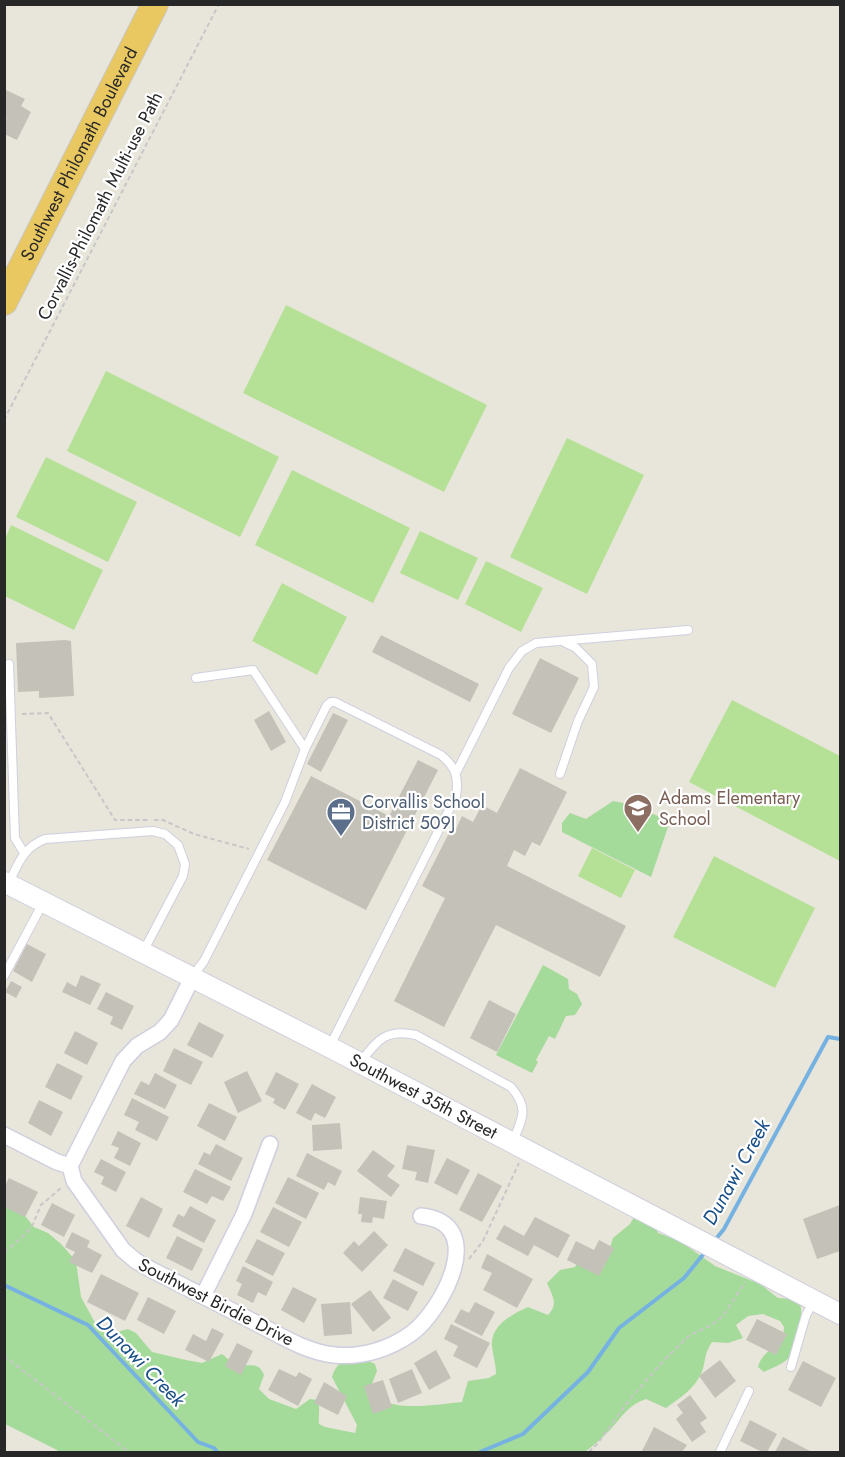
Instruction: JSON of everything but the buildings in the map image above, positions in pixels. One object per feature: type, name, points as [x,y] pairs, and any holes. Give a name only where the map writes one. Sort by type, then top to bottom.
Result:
[{"type":"highway","name":"Southwest Philomath Boulevard","points":[[4,302],[154,4]]},
{"type":"street","name":"Southwest 35th Street","points":[[6,883],[519,1145],[840,1314]]},
{"type":"street","points":[[4,1135],[57,1162],[72,1173],[123,1061],[137,1046],[160,1032],[171,1020],[192,978]]},
{"type":"street","points":[[203,1296],[244,1214],[270,1144]]},
{"type":"street","name":"Southwest Birdie Drive","points":[[72,1173],[123,1250],[136,1262],[314,1351],[335,1355],[357,1355],[384,1349],[413,1332],[436,1306],[456,1266]]},
{"type":"street","points":[[421,1216],[440,1222],[450,1230],[457,1251],[456,1266]]},
{"type":"lane","points":[[456,773],[509,668],[522,651],[536,643],[688,630]]},
{"type":"lane","points":[[560,774],[578,721],[594,687],[592,664],[576,648],[563,641]]},
{"type":"lane","points":[[9,664],[15,838],[24,853]]},
{"type":"lane","points":[[196,678],[254,670],[305,749]]},
{"type":"lane","points":[[192,978],[204,961],[285,802],[305,749],[327,705],[335,702],[441,755],[456,773],[458,784],[456,796],[329,1047]]},
{"type":"lane","points":[[6,883],[29,847],[45,839],[153,831],[165,834],[172,839],[183,856],[183,876],[143,952]]},
{"type":"lane","points":[[4,976],[44,902]]},
{"type":"lane","points":[[360,1063],[378,1040],[390,1034],[402,1032],[416,1035],[511,1087],[521,1098],[523,1108],[519,1145]]},
{"type":"lane","points":[[791,1367],[806,1315],[814,1301]]},
{"type":"lane","points":[[720,1452],[749,1391]]},
{"type":"path","name":"Corvallis-Philomath Multi-use Path","points":[[4,420],[219,4]]},
{"type":"path","points":[[10,714],[48,713],[115,820],[164,820],[194,834],[249,849],[259,854]]},
{"type":"path","points":[[456,1266],[467,1262],[483,1241],[519,1145]]},
{"type":"path","points":[[4,1252],[25,1235],[33,1224],[41,1205],[63,1186],[72,1173]]},
{"type":"path","points":[[589,1452],[630,1399],[668,1357],[690,1335],[710,1326],[723,1316],[752,1269]]},
{"type":"path","points":[[4,1356],[129,1452]]},
{"type":"green space","points":[[286,305],[487,405],[444,492],[243,393]]},
{"type":"green space","points":[[106,371],[279,457],[240,537],[67,451]]},
{"type":"green space","points":[[567,438],[644,475],[587,594],[510,557]]},
{"type":"green space","points":[[46,457],[137,502],[108,562],[16,517]]},
{"type":"green space","points":[[292,470],[410,528],[373,603],[255,545]]},
{"type":"green space","points":[[11,525],[103,570],[74,630],[5,596],[5,539]]},
{"type":"green space","points":[[420,531],[478,558],[458,600],[400,573]]},
{"type":"green space","points":[[486,561],[543,588],[521,632],[465,604]]},
{"type":"green space","points":[[282,583],[347,617],[317,675],[252,641]]},
{"type":"green space","points":[[732,700],[840,756],[840,861],[689,782]]},
{"type":"green space","points":[[613,801],[629,804],[670,821],[651,877],[562,832],[562,823],[570,813],[586,819]]},
{"type":"green space","points":[[592,848],[635,870],[621,898],[578,876]]},
{"type":"green space","points":[[714,856],[815,908],[775,988],[673,937]]},
{"type":"green space","points":[[543,965],[568,979],[569,989],[577,994],[582,1004],[575,1015],[566,1016],[555,1039],[549,1036],[532,1073],[496,1055]]},
{"type":"green space","points":[[4,1202],[17,1206],[34,1227],[48,1233],[76,1261],[81,1297],[99,1330],[113,1333],[128,1329],[136,1333],[152,1352],[186,1360],[202,1363],[222,1354],[237,1364],[257,1366],[264,1375],[259,1389],[269,1399],[296,1409],[310,1399],[317,1400],[319,1424],[355,1433],[357,1425],[332,1377],[344,1361],[356,1359],[375,1364],[377,1371],[371,1386],[380,1398],[387,1402],[396,1405],[419,1406],[462,1402],[468,1381],[489,1378],[496,1374],[492,1339],[498,1327],[515,1313],[528,1307],[548,1315],[554,1303],[547,1283],[560,1270],[575,1267],[578,1261],[598,1270],[604,1267],[613,1238],[630,1224],[637,1212],[651,1220],[658,1233],[680,1241],[715,1266],[760,1284],[778,1298],[800,1302],[800,1323],[793,1353],[785,1361],[764,1372],[758,1367],[760,1362],[768,1352],[783,1341],[784,1327],[780,1321],[763,1314],[748,1316],[736,1325],[743,1338],[728,1343],[712,1342],[707,1351],[701,1374],[686,1393],[666,1408],[646,1399],[634,1405],[585,1452],[58,1452],[5,1424]]},
{"type":"waterway","name":"Dunawi Creek","points":[[715,1240],[724,1229],[828,1037],[840,1039]]},
{"type":"waterway","name":"Dunawi Creek","points":[[480,1452],[523,1434],[588,1372],[619,1328],[684,1278],[706,1251]]},
{"type":"waterway","name":"Dunawi Creek","points":[[4,1285],[88,1325],[198,1442],[214,1448],[217,1452]]},
{"type":"place","name":"Adams Elementary School","points":[[638,834]]},
{"type":"place","name":"Corvallis School District 509J","points":[[341,838]]}]
